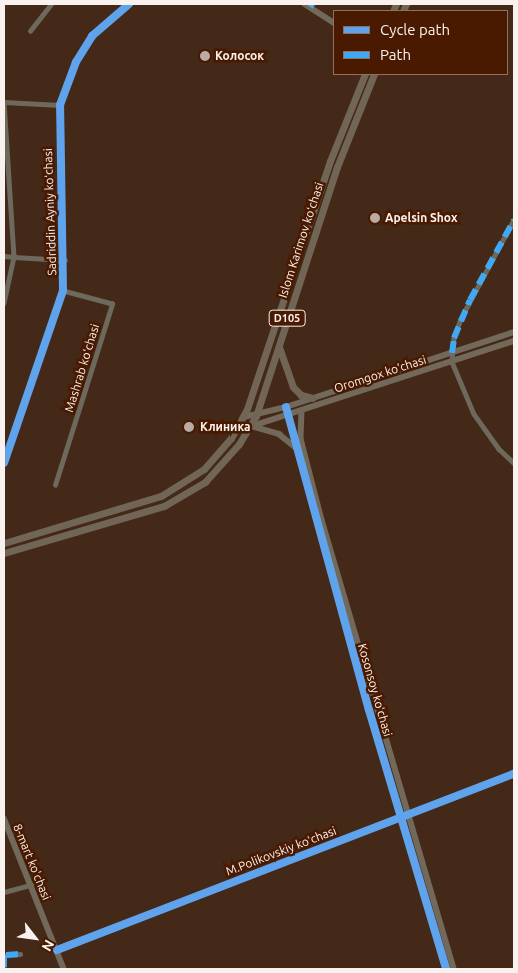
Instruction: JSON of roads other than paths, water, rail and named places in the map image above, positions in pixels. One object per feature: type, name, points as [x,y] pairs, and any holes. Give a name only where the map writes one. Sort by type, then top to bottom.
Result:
[{"type":"main road","name":"Islom Karimov koʻchasi","points":[[4,543],[161,496],[204,469],[242,420],[330,161],[365,75]]},
{"type":"main road","name":"Islom Karimov koʻchasi","points":[[4,553],[164,506],[205,482],[224,463],[252,426],[256,416],[278,343],[337,167],[374,75]]},
{"type":"main road","points":[[278,343],[291,383],[301,395],[313,398]]},
{"type":"street","points":[[30,31],[51,4]]},
{"type":"street","name":"Sadriddin Ayniy koʻchasi","points":[[4,463],[63,291],[65,260],[60,105],[82,51],[103,24],[123,5],[129,4]]},
{"type":"street","points":[[309,5],[333,22]]},
{"type":"street","points":[[4,302],[14,257],[4,102],[60,105]]},
{"type":"street","points":[[514,220],[470,300],[454,338],[452,353],[452,362],[474,414],[499,449],[514,464]]},
{"type":"street","points":[[4,256],[65,260]]},
{"type":"street","name":"Mashrab koʻchasi","points":[[55,486],[112,304],[63,291]]},
{"type":"street","name":"Oromgox ko‘chasi","points":[[242,420],[514,332]]},
{"type":"street","name":"Oromgox ko‘chasi","points":[[252,426],[514,341]]},
{"type":"street","name":"Kosonsoy koʻchasi","points":[[286,407],[446,969]]},
{"type":"street","name":"Kosonsoy koʻchasi","points":[[302,410],[301,439],[454,969]]},
{"type":"street","points":[[242,420],[252,426],[285,437],[297,451]]},
{"type":"street","name":"M.Polikovskiy koʻchasi","points":[[57,950],[514,774]]},
{"type":"street","name":"8-mart ko'chasi","points":[[4,818],[64,969]]},
{"type":"street","points":[[4,892],[31,885]]},
{"type":"street","points":[[4,969],[5,955],[20,954]]},
{"type":"place","name":"Колосок","points":[[205,56]]},
{"type":"place","name":"Apelsin Shox","points":[[375,218]]},
{"type":"place","name":"Клиника","points":[[189,427]]}]
